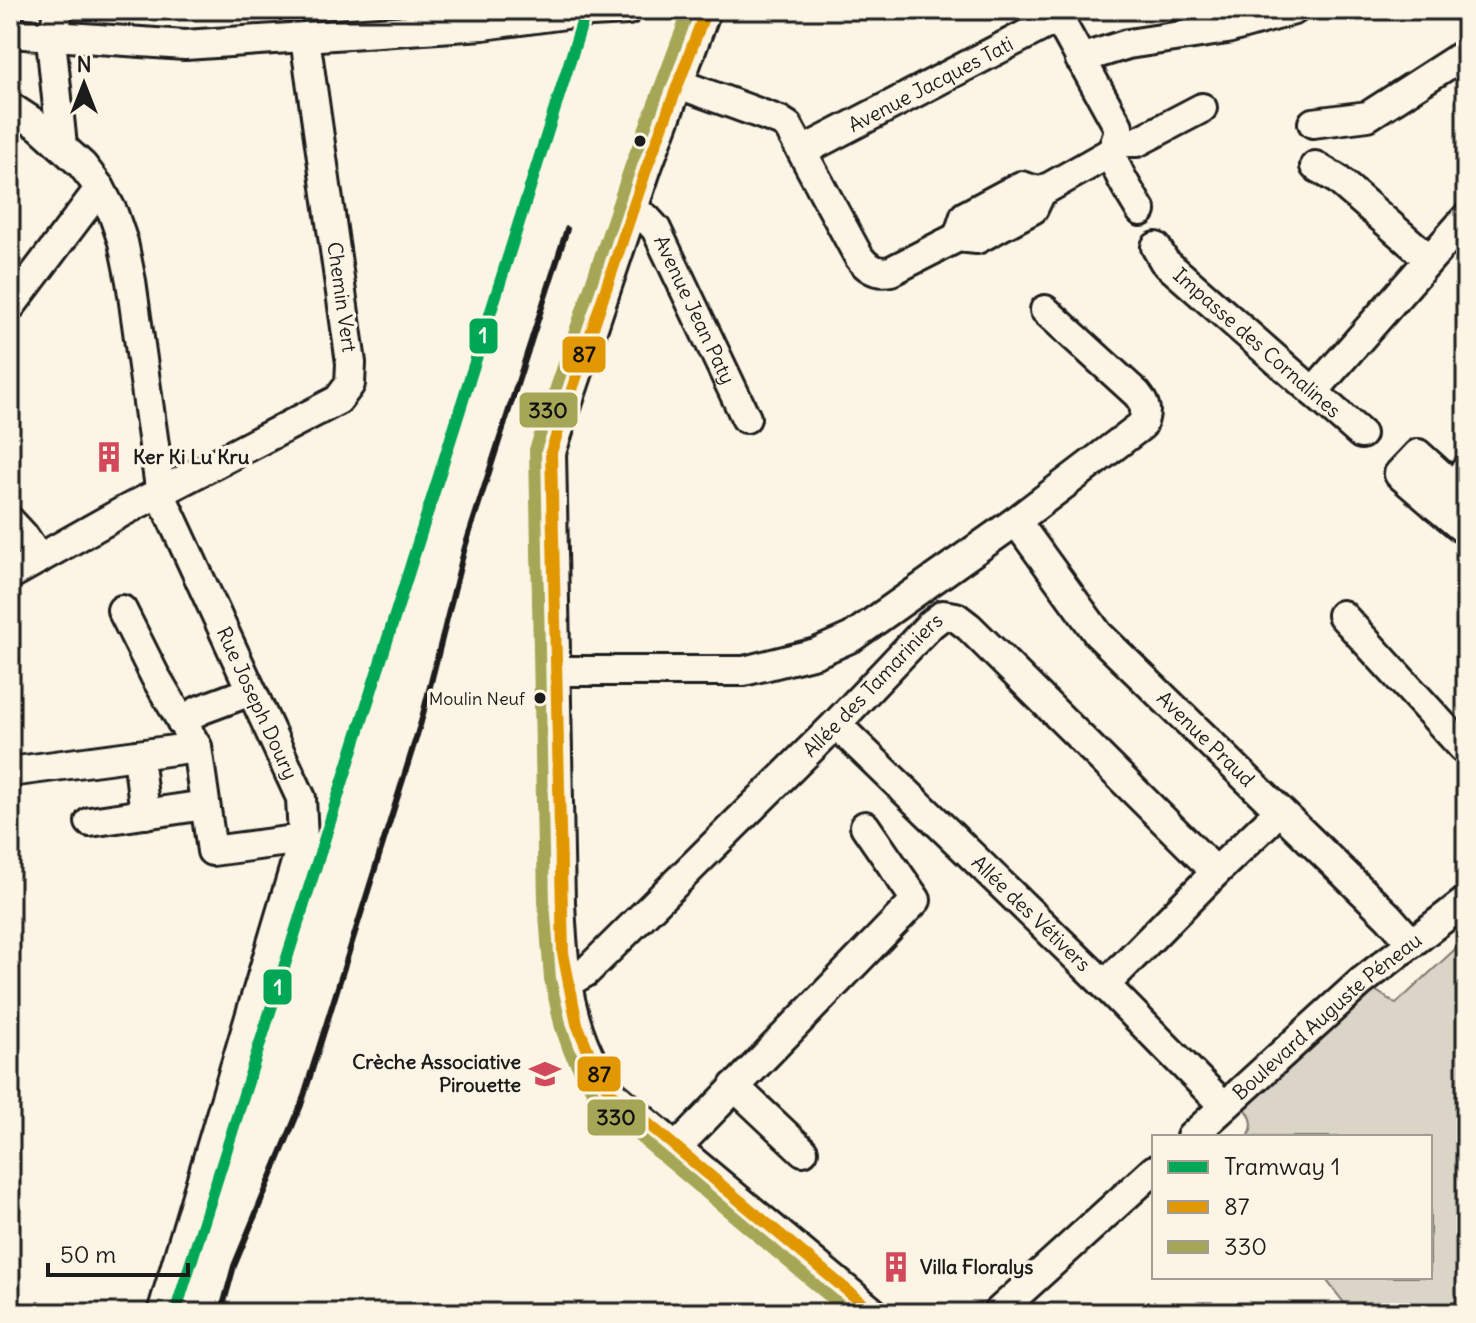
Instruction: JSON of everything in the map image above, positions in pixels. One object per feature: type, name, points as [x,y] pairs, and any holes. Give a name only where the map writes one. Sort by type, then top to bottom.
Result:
[{"type":"street","points":[[10,33],[56,23],[185,45],[305,38],[483,18],[628,10]]},
{"type":"street","points":[[706,10],[632,211],[551,452],[560,902],[565,984],[581,1035],[601,1080],[610,1092],[874,1313]]},
{"type":"street","points":[[1056,14],[1118,126],[1116,165],[1141,211]]},
{"type":"street","name":"Avenue Jacques Tati","points":[[803,151],[1056,14]]},
{"type":"street","points":[[1080,59],[1128,44],[1300,14]]},
{"type":"street","points":[[56,23],[52,57],[62,146]]},
{"type":"street","name":"Chemin Vert","points":[[10,575],[338,400],[350,384],[351,363],[305,38]]},
{"type":"street","points":[[1313,123],[1368,116],[1466,53]]},
{"type":"street","points":[[679,84],[780,121],[791,130],[859,257],[869,268],[885,272],[899,268],[958,237],[965,216],[1021,186],[1041,192],[1115,146],[1137,142],[1202,108]]},
{"type":"street","name":"Rue Joseph Doury","points":[[10,107],[62,146],[100,188],[123,242],[161,495],[301,798],[303,839],[162,1313]]},
{"type":"street","points":[[1315,166],[1337,179],[1428,258]]},
{"type":"street","points":[[10,307],[100,188]]},
{"type":"street","name":"Avenue Jean Paty","points":[[632,211],[646,218],[656,229],[746,418]]},
{"type":"street","points":[[1313,392],[1466,218]]},
{"type":"street","name":"Impasse des Cornalines","points":[[1156,247],[1164,261],[1361,434]]},
{"type":"street","points":[[554,671],[744,671],[770,667],[816,653],[852,637],[1016,521],[1142,425],[1146,414],[1145,404],[1137,394],[1045,310]]},
{"type":"street","points":[[1451,487],[1466,531]]},
{"type":"street","points":[[10,521],[39,559]]},
{"type":"street","name":"Avenue Praud","points":[[1016,521],[1098,634],[1388,916],[1412,943]]},
{"type":"street","points":[[122,610],[197,747],[212,851],[303,839]]},
{"type":"street","name":"Allée des Tamariniers","points":[[565,984],[586,972],[943,615],[956,617],[1216,872]]},
{"type":"street","points":[[1342,615],[1466,751]]},
{"type":"street","points":[[181,721],[200,710],[251,691]]},
{"type":"street","name":"Allée des Vétivers","points":[[836,724],[1105,985],[1224,1106]]},
{"type":"street","points":[[10,772],[197,747]]},
{"type":"street","points":[[138,755],[145,814]]},
{"type":"street","points":[[90,822],[205,805]]},
{"type":"street","points":[[1105,985],[1267,823]]},
{"type":"street","points":[[676,1148],[916,900],[865,826]]},
{"type":"street","name":"Boulevard Auguste Péneau","points":[[1193,1135],[1331,1008],[1466,901]]},
{"type":"street","points":[[734,1086],[803,1151]]},
{"type":"street","points":[[997,1313],[1152,1172]]},
{"type":"shaded area","points":[[1466,939],[1466,1313],[1352,1313],[1326,1279],[1432,1279],[1432,1135],[1249,1135],[1252,1121],[1243,1106],[1372,988],[1396,1004]]},
{"type":"railway","points":[[221,1313],[234,1266],[301,1105],[421,722],[465,547],[567,229]]},
{"type":"tram line","name":"1","points":[[175,1313],[586,10]]},
{"type":"transit line","name":"330","points":[[689,10],[632,162],[535,450],[544,902],[550,979],[570,1053],[599,1103],[849,1313]]},
{"type":"transit line","name":"87","points":[[706,10],[647,167],[551,452],[563,953],[577,1024],[596,1070],[610,1092],[874,1313]]},
{"type":"place","name":"Ker Ki Lu Kru","points":[[109,457]]},
{"type":"place","name":"Moulin Neuf","points":[[540,698]]},
{"type":"place","name":"Crèche Associative Pirouette","points":[[545,1074]]},
{"type":"place","name":"Villa Floralys","points":[[896,1267]]}]
